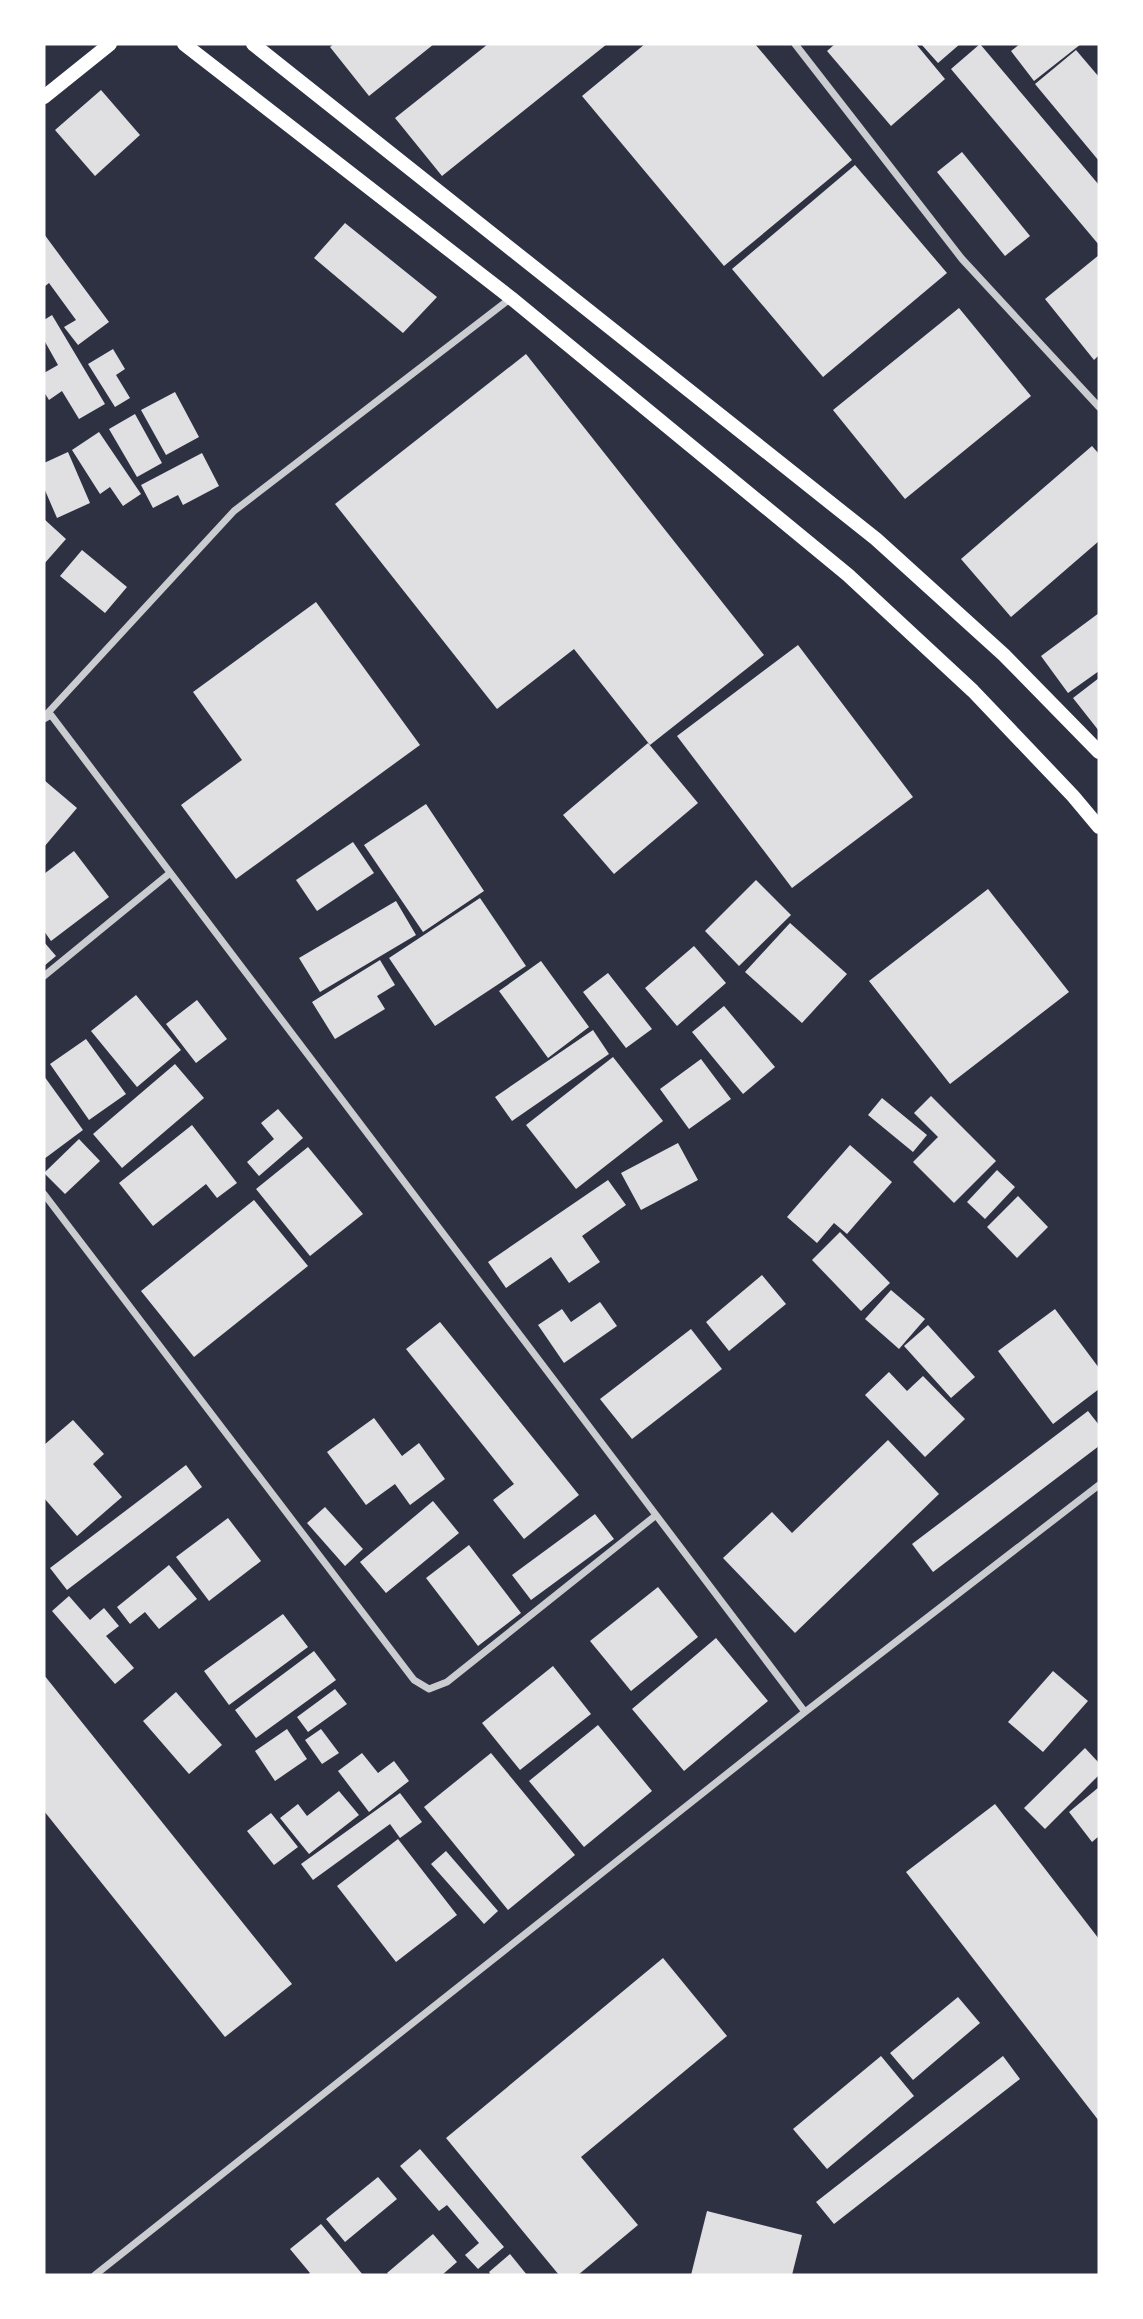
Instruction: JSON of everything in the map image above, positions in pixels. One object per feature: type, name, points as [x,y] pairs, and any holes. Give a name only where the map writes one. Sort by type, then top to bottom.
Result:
[{"type":"main road","points":[[44,97],[110,44]]},
{"type":"main road","points":[[184,44],[511,298],[848,575],[972,691],[1073,796],[1099,828]]},
{"type":"main road","points":[[253,44],[876,539],[1004,655],[1099,752]]},
{"type":"street","points":[[795,44],[962,259],[1099,407]]},
{"type":"street","points":[[44,719],[234,511],[511,298]]},
{"type":"street","points":[[44,719],[51,715],[805,1713]]},
{"type":"street","points":[[44,976],[170,873]]},
{"type":"street","points":[[44,1194],[414,1680],[429,1689],[447,1682],[655,1516]]},
{"type":"street","points":[[95,2275],[805,1713],[1099,1485]]},
{"type":"building","points":[[334,44],[434,44],[369,96],[330,47]]},
{"type":"building","points":[[488,44],[607,44],[442,176],[395,118]]},
{"type":"building","points":[[645,44],[755,44],[852,160],[724,266],[582,96]]},
{"type":"building","points":[[835,44],[916,44],[945,79],[891,126],[827,51]]},
{"type":"building","points":[[921,44],[960,44],[938,63]]},
{"type":"building","points":[[980,44],[1099,185],[1099,245],[951,69]]},
{"type":"building","points":[[1020,44],[1081,44],[1034,81],[1011,51]]},
{"type":"building","points":[[1076,50],[1099,77],[1099,161],[1035,84]]},
{"type":"building","points":[[101,90],[140,135],[95,176],[55,130]]},
{"type":"building","points":[[962,152],[1030,236],[1005,256],[937,172]]},
{"type":"building","points":[[855,165],[947,273],[823,377],[732,269]]},
{"type":"building","points":[[345,223],[437,297],[403,333],[314,258]]},
{"type":"building","points":[[44,234],[109,322],[78,345],[64,327],[76,320],[49,283],[44,287]]},
{"type":"building","points":[[1099,255],[1099,355],[1094,360],[1045,299]]},
{"type":"building","points":[[959,308],[1031,396],[905,499],[833,410]]},
{"type":"building","points":[[52,315],[105,404],[79,419],[62,391],[49,400],[44,392],[44,373],[58,365],[44,340],[44,320]]},
{"type":"building","points":[[113,349],[125,369],[116,375],[130,398],[115,407],[88,364]]},
{"type":"building","points":[[526,354],[764,655],[650,745],[574,649],[497,709],[335,504]]},
{"type":"building","points":[[175,392],[199,437],[166,455],[141,410]]},
{"type":"building","points":[[135,414],[162,463],[137,477],[109,429]]},
{"type":"building","points":[[99,432],[141,494],[123,506],[110,487],[100,494],[72,450]]},
{"type":"building","points":[[1092,446],[1099,454],[1099,541],[1011,617],[961,559]]},
{"type":"building","points":[[68,452],[90,503],[57,518],[44,488],[44,463]]},
{"type":"building","points":[[202,453],[219,486],[183,505],[178,495],[153,508],[141,485]]},
{"type":"building","points":[[44,519],[66,539],[44,564]]},
{"type":"building","points":[[82,550],[127,587],[105,613],[60,576]]},
{"type":"building","points":[[316,602],[420,745],[236,879],[181,805],[242,760],[193,692]]},
{"type":"building","points":[[1099,613],[1099,671],[1068,693],[1041,656]]},
{"type":"building","points":[[798,645],[913,797],[792,888],[677,736]]},
{"type":"building","points":[[1099,678],[1099,731],[1073,698]]},
{"type":"building","points":[[648,743],[698,803],[614,874],[563,815]]},
{"type":"building","points":[[44,780],[77,808],[44,847]]},
{"type":"building","points":[[426,804],[484,891],[423,932],[364,845]]},
{"type":"building","points":[[353,842],[374,873],[317,911],[296,880]]},
{"type":"building","points":[[74,851],[109,897],[51,941],[44,931],[44,874]]},
{"type":"building","points":[[756,880],[791,915],[739,966],[705,931]]},
{"type":"building","points":[[988,889],[1069,992],[950,1084],[869,981]]},
{"type":"building","points":[[480,898],[526,966],[435,1026],[389,958]]},
{"type":"building","points":[[396,901],[416,935],[320,992],[299,958]]},
{"type":"building","points":[[790,923],[847,974],[802,1023],[745,972]]},
{"type":"building","points":[[44,942],[56,956],[44,966]]},
{"type":"building","points":[[694,946],[726,983],[677,1026],[645,988]]},
{"type":"building","points":[[380,960],[395,985],[377,996],[385,1009],[335,1039],[312,1002]]},
{"type":"building","points":[[541,961],[589,1027],[548,1058],[499,991]]},
{"type":"building","points":[[608,973],[652,1029],[626,1048],[583,992]]},
{"type":"building","points":[[136,995],[181,1050],[137,1087],[91,1031]]},
{"type":"building","points":[[197,1000],[227,1039],[196,1063],[166,1024]]},
{"type":"building","points":[[724,1006],[775,1067],[743,1094],[692,1032]]},
{"type":"building","points":[[593,1030],[609,1054],[512,1121],[495,1097]]},
{"type":"building","points":[[86,1039],[126,1094],[89,1120],[50,1064]]},
{"type":"building","points":[[613,1057],[663,1121],[576,1189],[526,1125]]},
{"type":"building","points":[[701,1059],[731,1099],[689,1129],[660,1089]]},
{"type":"building","points":[[175,1064],[204,1098],[122,1168],[93,1134]]},
{"type":"building","points":[[44,1076],[83,1130],[44,1159]]},
{"type":"building","points":[[931,1096],[996,1161],[954,1203],[913,1162],[938,1137],[914,1113]]},
{"type":"building","points":[[882,1098],[927,1135],[913,1152],[868,1115]]},
{"type":"building","points":[[278,1109],[303,1138],[259,1176],[247,1162],[274,1139],[261,1123]]},
{"type":"building","points":[[192,1125],[237,1183],[217,1198],[206,1184],[153,1226],[119,1183]]},
{"type":"building","points":[[79,1139],[100,1161],[65,1194],[44,1173]]},
{"type":"building","points":[[678,1143],[698,1180],[641,1210],[621,1173]]},
{"type":"building","points":[[850,1145],[892,1182],[847,1234],[834,1223],[817,1243],[787,1217]]},
{"type":"building","points":[[308,1147],[363,1214],[310,1256],[256,1189]]},
{"type":"building","points":[[997,1170],[1015,1187],[985,1219],[967,1202]]},
{"type":"building","points":[[608,1180],[626,1205],[582,1236],[600,1262],[569,1283],[551,1257],[506,1288],[488,1262]]},
{"type":"building","points":[[1018,1196],[1048,1227],[1017,1258],[987,1227]]},
{"type":"building","points":[[254,1200],[308,1266],[194,1357],[141,1291]]},
{"type":"building","points":[[840,1232],[890,1283],[861,1311],[812,1260]]},
{"type":"building","points":[[762,1275],[786,1304],[729,1351],[706,1322]]},
{"type":"building","points":[[891,1290],[925,1319],[899,1349],[865,1319]]},
{"type":"building","points":[[600,1302],[617,1326],[564,1363],[538,1325],[562,1309],[571,1322]]},
{"type":"building","points":[[1055,1309],[1099,1368],[1099,1389],[1053,1424],[998,1351]]},
{"type":"building","points":[[440,1322],[579,1495],[524,1539],[493,1500],[514,1484],[406,1349]]},
{"type":"building","points":[[928,1325],[975,1377],[951,1398],[904,1346]]},
{"type":"building","points":[[691,1329],[722,1369],[632,1439],[600,1399]]},
{"type":"building","points":[[889,1372],[907,1391],[923,1376],[965,1419],[925,1457],[865,1395]]},
{"type":"building","points":[[1088,1411],[1099,1425],[1099,1446],[933,1572],[912,1544]]},
{"type":"building","points":[[374,1418],[402,1456],[419,1443],[445,1479],[410,1505],[395,1484],[366,1505],[327,1452]]},
{"type":"building","points":[[73,1420],[104,1454],[93,1464],[122,1497],[77,1536],[44,1498],[44,1445]]},
{"type":"building","points":[[888,1440],[939,1494],[795,1633],[723,1558],[772,1512],[792,1533]]},
{"type":"building","points":[[186,1465],[202,1487],[67,1590],[50,1568]]},
{"type":"building","points":[[433,1501],[459,1533],[386,1593],[360,1562]]},
{"type":"building","points":[[325,1507],[363,1549],[345,1566],[307,1523]]},
{"type":"building","points":[[595,1514],[614,1539],[531,1600],[512,1575]]},
{"type":"building","points":[[228,1518],[261,1561],[209,1601],[176,1557]]},
{"type":"building","points":[[469,1545],[521,1613],[478,1646],[426,1578]]},
{"type":"building","points":[[169,1565],[197,1599],[159,1629],[145,1612],[130,1624],[117,1607]]},
{"type":"building","points":[[658,1587],[698,1637],[631,1691],[590,1641]]},
{"type":"building","points":[[69,1596],[90,1620],[104,1608],[119,1626],[106,1636],[134,1668],[115,1684],[52,1611]]},
{"type":"building","points":[[283,1614],[308,1647],[229,1705],[204,1671]]},
{"type":"building","points":[[716,1638],[768,1701],[684,1771],[632,1709]]},
{"type":"building","points":[[314,1651],[336,1680],[256,1738],[235,1710]]},
{"type":"building","points":[[553,1666],[591,1714],[520,1770],[482,1723]]},
{"type":"building","points":[[1053,1671],[1088,1701],[1043,1752],[1008,1722]]},
{"type":"building","points":[[44,1675],[292,1984],[225,2037],[44,1811]]},
{"type":"building","points":[[335,1689],[347,1704],[308,1732],[297,1717]]},
{"type":"building","points":[[176,1692],[222,1745],[189,1774],[143,1721]]},
{"type":"building","points":[[598,1725],[652,1791],[584,1847],[529,1781]]},
{"type":"building","points":[[287,1729],[307,1759],[275,1781],[255,1751]]},
{"type":"building","points":[[321,1729],[339,1753],[322,1764],[305,1740]]},
{"type":"building","points":[[1085,1748],[1099,1763],[1099,1775],[1045,1829],[1024,1808]]},
{"type":"building","points":[[362,1753],[378,1773],[394,1761],[409,1781],[369,1812],[338,1771]]},
{"type":"building","points":[[491,1753],[575,1855],[508,1910],[424,1807]]},
{"type":"building","points":[[1099,1787],[1099,1836],[1092,1842],[1069,1812]]},
{"type":"building","points":[[339,1791],[359,1815],[309,1854],[280,1818],[298,1804],[307,1816]]},
{"type":"building","points":[[400,1793],[422,1822],[400,1838],[390,1824],[313,1880],[301,1864]]},
{"type":"building","points":[[995,1804],[1099,1939],[1099,2121],[906,1872]]},
{"type":"building","points":[[271,1813],[298,1847],[274,1865],[247,1831]]},
{"type":"building","points":[[398,1839],[457,1915],[396,1962],[337,1886]]},
{"type":"building","points":[[446,1851],[498,1911],[484,1924],[431,1864]]},
{"type":"building","points":[[663,1958],[727,2036],[581,2157],[638,2225],[578,2275],[559,2275],[446,2138]]},
{"type":"building","points":[[958,1997],[980,2023],[913,2080],[890,2053]]},
{"type":"building","points":[[881,2056],[914,2096],[827,2169],[793,2129]]},
{"type":"building","points":[[1003,2056],[1020,2079],[834,2224],[816,2202]]},
{"type":"building","points":[[420,2149],[504,2247],[478,2269],[465,2255],[479,2243],[447,2205],[439,2211],[400,2166]]},
{"type":"building","points":[[378,2177],[397,2199],[345,2242],[326,2219]]},
{"type":"building","points":[[707,2211],[802,2235],[792,2275],[691,2275]]},
{"type":"building","points":[[321,2224],[363,2275],[307,2275],[310,2273],[290,2249]]},
{"type":"building","points":[[433,2234],[457,2262],[442,2275],[387,2273]]},
{"type":"building","points":[[510,2254],[527,2275],[491,2275],[489,2272]]}]
